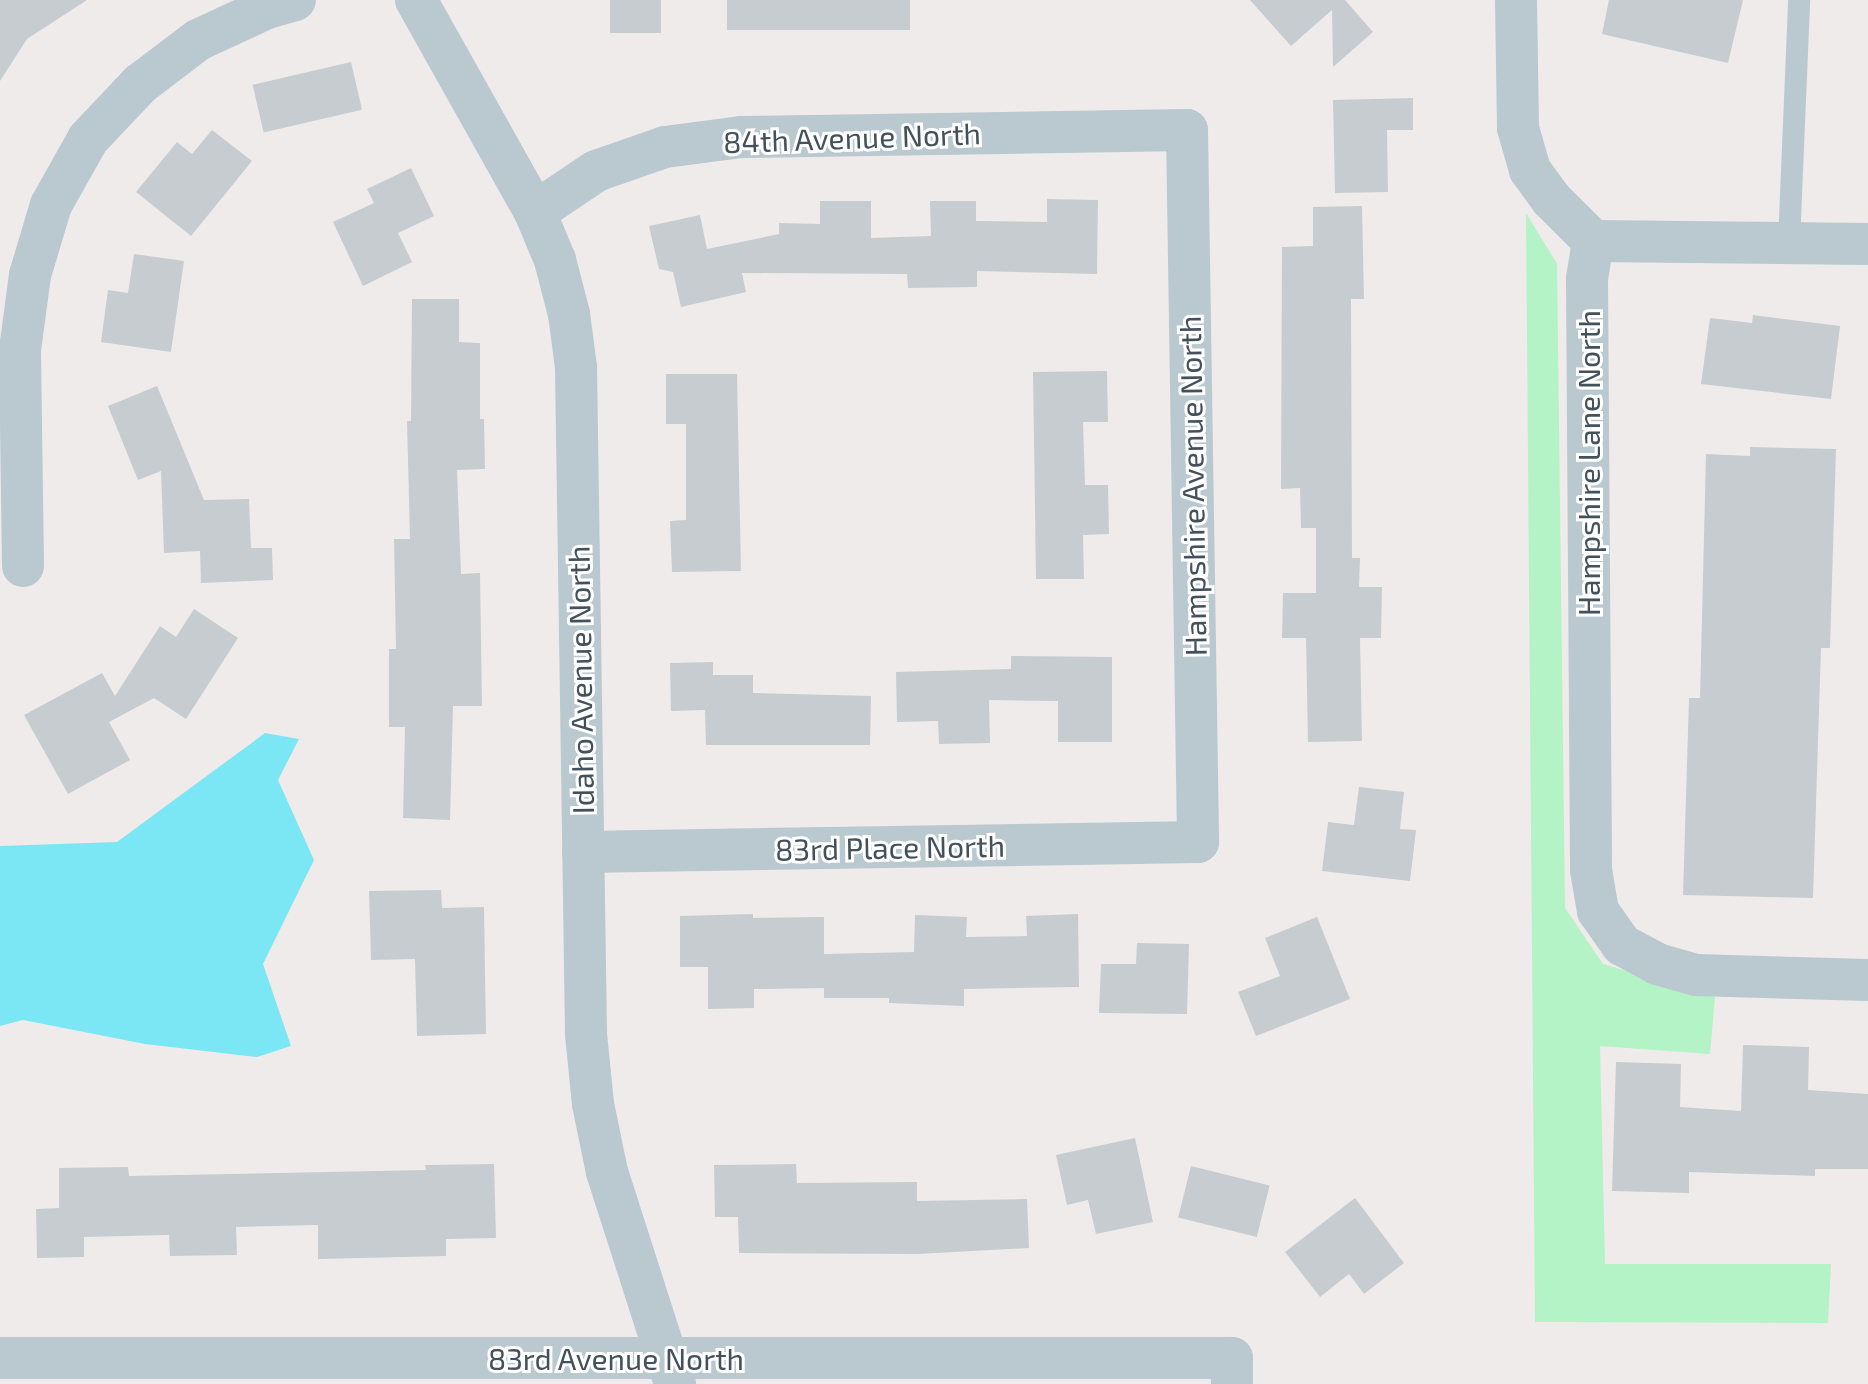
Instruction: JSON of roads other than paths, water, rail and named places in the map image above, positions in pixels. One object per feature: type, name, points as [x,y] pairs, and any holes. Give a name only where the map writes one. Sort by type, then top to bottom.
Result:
[{"type":"street","points":[[23,566],[20,350],[30,275],[51,205],[88,139],[140,84],[198,40],[267,8],[295,0]]},
{"type":"street","name":"Idaho Avenue North","points":[[416,0],[535,212],[555,260],[569,314],[576,367],[586,1034],[593,1104],[607,1172],[670,1371]]},
{"type":"street","points":[[1516,0],[1518,128],[1530,170],[1551,199],[1593,241],[1868,244]]},
{"type":"street","name":"84th Avenue North","points":[[535,212],[596,171],[665,147],[741,137],[1187,130]]},
{"type":"street","name":"Hampshire Avenue North","points":[[1187,130],[1198,842]]},
{"type":"street","name":"Hampshire Lane North","points":[[1593,241],[1587,278],[1591,870],[1598,911],[1622,945],[1657,964],[1696,975],[1868,980]]},
{"type":"street","name":"83rd Place North","points":[[583,852],[1198,842]]},
{"type":"street","name":"83rd Avenue North","points":[[0,1358],[670,1371],[1232,1371]]},
{"type":"lane","points":[[1789,243],[1799,0]]},
{"type":"water","points":[[265,733],[299,739],[278,780],[314,860],[263,964],[291,1046],[257,1057],[145,1044],[23,1020],[0,1026],[0,846],[117,842]]}]
